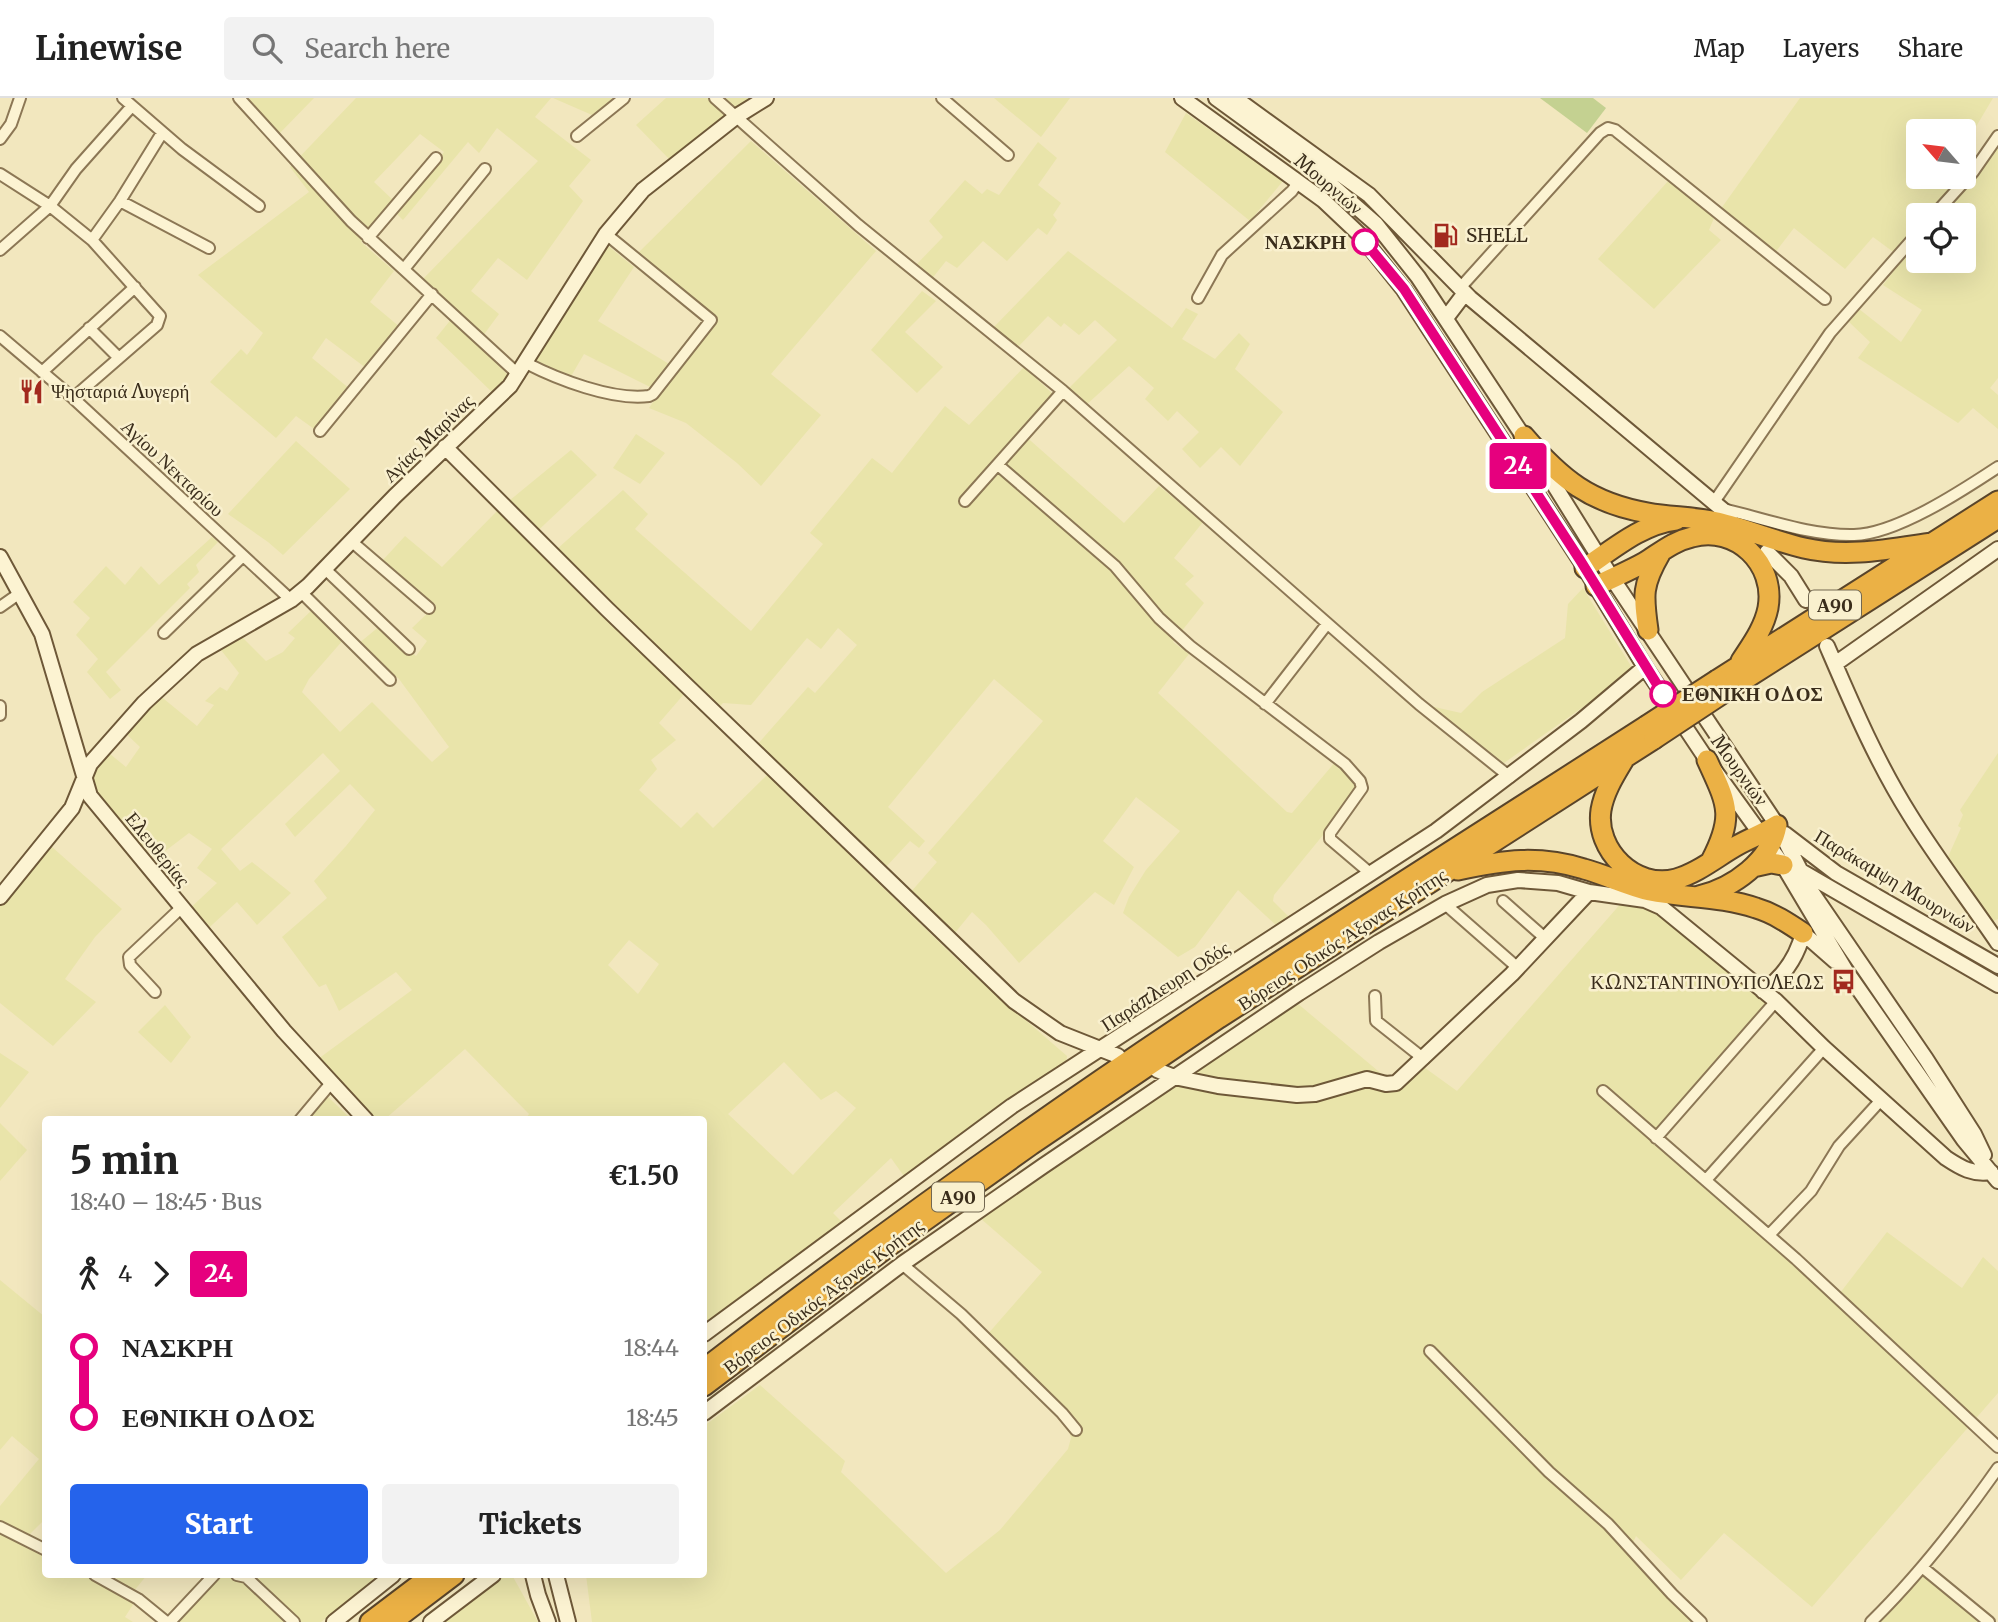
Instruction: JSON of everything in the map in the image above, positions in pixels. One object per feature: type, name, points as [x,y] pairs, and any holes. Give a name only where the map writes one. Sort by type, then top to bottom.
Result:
[{"type":"highway","points":[[1524,436],[1559,474],[1586,494],[1619,507],[1715,522],[1824,551],[1864,552],[1932,543]]},
{"type":"highway","name":"Βόρειος Οδικός Άξονας Κρήτης","points":[[1723,685],[1737,668],[1998,501]]},
{"type":"highway","name":"Βόρειος Οδικός Άξονας Κρήτης","points":[[707,1367],[876,1238],[1024,1133],[1212,1006],[1723,685],[1998,518]]},
{"type":"highway","points":[[1592,563],[1637,533],[1669,521],[1691,519]]},
{"type":"highway","points":[[1604,582],[1644,562],[1677,541],[1694,536],[1718,534],[1741,545],[1754,555],[1763,568],[1769,593],[1765,623],[1737,668]]},
{"type":"highway","points":[[1648,630],[1644,589],[1646,579],[1662,550]]},
{"type":"highway","name":"Βόρειος Οδικός Άξονας Κρήτης","points":[[707,1384],[885,1249],[1031,1145],[1219,1018],[1626,757],[1650,732]]},
{"type":"highway","points":[[1626,757],[1606,791],[1601,811],[1604,842],[1615,859],[1633,872],[1656,880],[1675,879],[1770,835]]},
{"type":"highway","points":[[1707,760],[1725,799],[1727,810],[1723,834],[1711,861]]},
{"type":"highway","points":[[1753,867],[1770,835]]},
{"type":"highway","points":[[1443,873],[1499,861],[1542,860],[1583,869],[1646,890],[1754,907],[1770,913],[1803,933]]},
{"type":"highway","points":[[1695,897],[1720,890],[1753,867],[1771,863],[1791,867]]},
{"type":"highway","points":[[370,1622],[428,1578]]},
{"type":"highway","points":[[393,1622],[450,1578]]},
{"type":"street","points":[[0,139],[12,120],[20,98]]},
{"type":"street","points":[[123,98],[162,133],[259,206]]},
{"type":"street","points":[[239,98],[296,163],[368,238],[522,369],[605,392],[649,396],[711,320],[606,234]]},
{"type":"street","points":[[577,136],[624,98]]},
{"type":"street","points":[[715,98],[868,233],[1063,391],[1419,704],[1510,777]]},
{"type":"street","name":"Αγίας Μαρίνας","points":[[0,897],[72,808],[83,777],[98,755],[144,703],[183,665],[213,643],[296,596],[325,569],[445,447],[500,397],[522,369],[606,234],[657,177],[737,116],[766,98]]},
{"type":"street","points":[[942,98],[1008,155]]},
{"type":"street","name":"Μουρνιών","points":[[1182,98],[1299,181],[1360,236],[1404,289],[1592,563]]},
{"type":"street","points":[[1216,98],[1312,168],[1376,224],[1418,277],[1524,436],[1604,582],[1648,630],[1770,835]]},
{"type":"street","points":[[1235,98],[1369,195],[1463,290],[1722,509],[1815,532],[1857,535],[1889,528],[1938,503],[1998,467]]},
{"type":"street","points":[[0,250],[50,206],[76,169],[132,106]]},
{"type":"street","points":[[0,115],[12,120]]},
{"type":"street","points":[[1446,318],[1463,290],[1600,133],[1608,128],[1615,130],[1825,299]]},
{"type":"street","points":[[92,240],[162,133]]},
{"type":"street","points":[[1945,203],[1973,172],[1998,136]]},
{"type":"street","points":[[368,238],[436,158]]},
{"type":"street","points":[[404,269],[485,169]]},
{"type":"street","points":[[0,174],[50,206],[92,240],[160,316],[159,321],[73,398]]},
{"type":"street","points":[[1198,298],[1222,255],[1292,191],[1299,181]]},
{"type":"street","points":[[120,201],[209,248]]},
{"type":"street","points":[[1722,509],[1830,334],[1906,247]]},
{"type":"street","points":[[42,372],[135,287]]},
{"type":"street","points":[[320,431],[432,294]]},
{"type":"street","points":[[89,328],[119,358]]},
{"type":"street","name":"Αγίου Νεκταρίου","points":[[0,336],[73,398],[243,556],[296,596],[390,680]]},
{"type":"street","points":[[965,500],[1063,391]]},
{"type":"street","points":[[445,447],[607,609],[1014,1001],[1060,1033],[1118,1056]]},
{"type":"street","points":[[998,465],[1115,566],[1174,632],[1345,764],[1360,782],[1362,789],[1330,833],[1331,839],[1370,873]]},
{"type":"street","points":[[351,541],[429,608]]},
{"type":"street","points":[[1835,664],[1998,549]]},
{"type":"street","points":[[1767,552],[1791,576],[1806,600]]},
{"type":"street","points":[[164,633],[243,556]]},
{"type":"street","name":"Ελευθερίας","points":[[0,557],[37,623],[48,651],[90,796],[284,1031],[362,1116]]},
{"type":"street","points":[[325,569],[409,649]]},
{"type":"street","name":"Μουρνιών","points":[[1604,582],[1645,667],[1707,760],[1770,835],[1927,1059],[1974,1134],[1995,1176]]},
{"type":"street","points":[[0,607],[20,593]]},
{"type":"street","points":[[1265,704],[1327,624]]},
{"type":"street","points":[[1827,646],[1868,740],[1910,816],[1996,940],[1973,969]]},
{"type":"street","name":"Παράπλευρη Οδός","points":[[707,1332],[1012,1106],[1436,831],[1510,777],[1645,667]]},
{"type":"street","points":[[0,706],[0,715]]},
{"type":"street","name":"Μουρνιών","points":[[1770,835],[1791,867],[1846,971],[1964,1140],[1995,1176]]},
{"type":"street","name":"Παράκαμψη Μουρνιών","points":[[1770,835],[1788,838],[1836,873],[1998,966]]},
{"type":"street","name":"Παράκαμψη Μουρνιών","points":[[1791,867],[1998,985]]},
{"type":"street","points":[[707,1411],[902,1264],[1298,993],[1445,904],[1487,885],[1518,880],[1558,883],[1589,892],[1645,900],[1661,907],[1715,954],[1776,1001],[1946,1158],[1964,1169],[1995,1176]]},
{"type":"street","points":[[1157,1070],[1174,1077],[1218,1086],[1315,1094],[1360,1080],[1375,1080],[1392,1085],[1424,1059],[1518,968],[1589,892]]},
{"type":"street","points":[[1503,901],[1546,939]]},
{"type":"street","points":[[1445,904],[1518,968]]},
{"type":"street","points":[[155,992],[130,965],[130,957],[181,908]]},
{"type":"street","points":[[1763,990],[1776,982],[1785,971],[1800,945],[1803,933],[1846,971]]},
{"type":"street","points":[[1375,996],[1377,1021],[1424,1059]]},
{"type":"street","points":[[1656,1138],[1776,1001]]},
{"type":"street","points":[[1706,1180],[1824,1048]]},
{"type":"street","points":[[303,1116],[331,1083]]},
{"type":"street","points":[[1603,1091],[1769,1235],[1998,1447]]},
{"type":"street","points":[[1769,1235],[1811,1191],[1839,1146],[1881,1100]]},
{"type":"street","points":[[902,1264],[961,1314],[1076,1430]]},
{"type":"street","points":[[1430,1351],[1549,1472],[1608,1524],[1701,1622]]},
{"type":"street","points":[[1871,1622],[1922,1567],[1998,1468]]},
{"type":"street","points":[[0,1527],[42,1548]]},
{"type":"street","points":[[1922,1567],[1989,1622]]},
{"type":"street","points":[[100,1578],[138,1599],[165,1621],[170,1622],[211,1578]]},
{"type":"street","points":[[247,1578],[294,1622]]},
{"type":"street","points":[[334,1622],[389,1578]]},
{"type":"street","points":[[431,1622],[489,1578]]},
{"type":"street","points":[[534,1578],[548,1622]]},
{"type":"street","points":[[557,1578],[568,1622]]},
{"type":"shaded area","points":[[245,98],[314,98],[279,134]]},
{"type":"shaded area","points":[[356,98],[551,98],[535,117],[591,160],[569,186],[583,201],[527,280],[498,258],[471,291],[499,314],[477,344],[510,377],[494,394],[436,338],[457,312],[423,279],[538,161],[497,128],[479,153],[468,142],[403,220],[394,211],[444,152],[420,134],[374,182],[394,201],[361,242],[394,271],[370,302],[401,328],[366,368],[326,338],[312,358],[350,389],[317,431],[296,416],[276,438],[210,382],[241,349],[247,355],[263,333],[198,275],[309,192],[290,167]]},
{"type":"shaded area","points":[[553,98],[614,98],[592,115]]},
{"type":"shaded area","points":[[666,98],[758,98],[671,161],[636,125]]},
{"type":"shaded area","points":[[994,98],[1070,98],[1041,137]]},
{"type":"shaded area","points":[[1800,98],[1993,98],[1976,127],[1976,119],[1906,119],[1906,189],[1976,189],[1976,171],[1979,173],[1998,144],[1998,378],[1990,388],[1998,395],[1998,429],[1973,408],[1958,423],[1858,358],[1870,342],[1849,322],[1859,309],[1901,342],[1922,310],[1883,285],[1903,259],[1873,237],[1845,269],[1794,228],[1774,254],[1720,210]]},
{"type":"shaded area","points":[[1186,113],[1283,181],[1250,221],[1165,152]]},
{"type":"shaded area","points":[[751,141],[876,251],[771,374],[821,415],[761,486],[737,463],[686,423],[649,408],[660,392],[584,354],[570,378],[533,364],[607,245],[634,267],[598,321],[679,370],[716,321],[636,255]]},
{"type":"shaded area","points":[[1038,142],[1057,158],[1038,185],[1061,203],[1053,215],[1057,220],[1047,235],[1038,228],[1007,261],[983,241],[957,268],[946,261],[930,281],[914,267],[943,237],[929,221],[965,180],[982,194],[987,189],[999,195]]},
{"type":"shaded area","points":[[1669,180],[1714,218],[1709,230],[1721,240],[1654,309],[1598,259]]},
{"type":"shaded area","points":[[1068,251],[1172,328],[1186,308],[1198,314],[1182,339],[1215,359],[1239,333],[1250,344],[1235,369],[1283,412],[1240,466],[1221,447],[1200,468],[1182,449],[1199,432],[1177,411],[1168,421],[1145,399],[1154,388],[1129,366],[1085,406],[1067,390],[1117,340],[1095,320],[1079,335],[1064,323],[1061,327],[1048,316],[1016,349],[991,330]]},
{"type":"shaded area","points":[[922,291],[936,301],[905,332],[943,367],[917,393],[871,350]]},
{"type":"shaded area","points":[[1024,367],[1055,396],[1023,434],[1124,523],[1159,486],[1203,522],[1174,558],[1194,576],[1185,584],[1204,603],[1173,642],[1189,654],[1158,693],[1287,812],[1292,813],[1336,761],[1352,776],[1356,790],[1341,813],[1274,895],[1273,901],[1291,919],[1278,927],[1238,890],[1195,947],[1178,957],[1123,913],[1129,897],[1146,870],[1180,831],[1136,797],[1103,841],[1134,867],[1114,905],[1095,892],[1019,963],[972,912],[954,934],[910,893],[937,862],[928,853],[1043,721],[994,679],[888,807],[925,841],[919,848],[910,841],[885,868],[756,746],[808,687],[815,693],[857,645],[838,628],[821,649],[807,638],[751,705],[723,703],[717,709],[691,686],[659,723],[676,740],[651,760],[657,769],[639,790],[681,828],[697,812],[713,828],[767,775],[969,971],[1067,1056],[1066,1065],[906,1179],[891,1158],[833,1213],[843,1223],[707,1327],[707,1116],[528,1116],[529,1114],[465,1049],[389,1116],[371,1116],[318,1059],[412,990],[396,972],[339,1011],[326,984],[319,987],[282,937],[327,898],[314,881],[375,810],[350,784],[295,837],[285,824],[340,771],[323,753],[221,849],[240,871],[252,862],[291,893],[257,925],[237,902],[201,935],[184,914],[217,883],[197,868],[212,849],[189,833],[160,855],[149,849],[142,854],[85,777],[104,749],[126,767],[140,747],[121,729],[153,690],[197,726],[214,705],[205,701],[220,687],[227,691],[239,673],[214,641],[234,629],[266,661],[283,652],[295,638],[288,633],[314,608],[344,639],[309,679],[302,692],[340,732],[372,702],[432,762],[449,747],[399,679],[358,644],[381,625],[416,656],[427,641],[412,628],[436,605],[383,560],[405,536],[442,567],[498,510],[571,450],[597,475],[529,539],[547,558],[623,490],[648,514],[635,529],[751,631],[823,544],[810,533],[872,458],[892,473],[945,406],[969,425]],"holes":[[[629,940],[659,964],[638,994],[608,965]],[[784,1062],[821,1100],[836,1091],[856,1108],[793,1175],[728,1114]]]},
{"type":"shaded area","points":[[636,434],[665,453],[640,484],[613,468]]},
{"type":"shaded area","points":[[296,441],[350,489],[283,555],[228,514]]},
{"type":"shaded area","points":[[212,537],[218,542],[196,565],[199,572],[187,584],[190,588],[106,672],[121,690],[110,699],[87,672],[98,659],[76,635],[90,618],[73,602],[106,566],[125,585],[141,566],[159,585]]},
{"type":"shaded area","points":[[1583,588],[1634,671],[1504,763],[1430,706],[1461,713],[1482,692],[1565,638],[1568,604]]},
{"type":"shaded area","points":[[1998,753],[1998,919],[1991,922],[1947,859],[1961,828],[1958,826],[1963,815],[1960,810]]},
{"type":"shaded area","points":[[43,839],[122,909],[95,937],[65,979],[96,1002],[53,1046],[0,1003],[0,892]]},
{"type":"shaded area","points":[[1623,901],[1645,907],[1660,916],[1774,1008],[1660,1138],[1840,1293],[1887,1232],[1962,1288],[1983,1257],[1998,1271],[1998,1393],[1812,1607],[1724,1533],[1681,1580],[1636,1536],[1631,1547],[1704,1622],[592,1622],[586,1578],[707,1578],[707,1424],[760,1385],[845,1461],[841,1472],[946,1573],[1000,1530],[1068,1449],[1071,1438],[1068,1427],[980,1343],[1042,1272],[980,1218],[1297,1003],[1396,1086],[1421,1065],[1457,1091]]},
{"type":"shaded area","points":[[165,1005],[191,1037],[171,1063],[138,1032]]},
{"type":"shaded area","points":[[0,1053],[29,1072],[0,1108]]},
{"type":"shaded area","points":[[327,1096],[348,1116],[310,1116]]},
{"type":"shaded area","points":[[0,1123],[27,1150],[0,1181]]},
{"type":"shaded area","points":[[0,1280],[42,1315],[42,1522],[22,1542],[42,1553],[42,1578],[90,1578],[98,1582],[102,1578],[145,1578],[129,1597],[134,1603],[125,1617],[133,1622],[0,1622],[0,1506],[39,1459],[12,1436],[0,1450]]},
{"type":"shaded area","points":[[1922,1567],[1989,1622],[1871,1622]]},
{"type":"shaded area","points":[[219,1578],[377,1578],[321,1622],[178,1622]]},
{"type":"shaded area","points":[[489,1578],[514,1578],[538,1622],[431,1622]]},
{"type":"green space","points":[[1540,98],[1593,98],[1606,108],[1587,133]]},
{"type":"bus line","name":"24","points":[[1365,242],[1404,289],[1580,560],[1663,694]]},
{"type":"place","name":"SHELL","points":[[1446,235]]},
{"type":"place","name":"ΝΑΣΚΡΗ","points":[[1365,242]]},
{"type":"place","name":"Ψησταριά Λυγερή","points":[[31,391]]},
{"type":"place","name":"ΕΘΝΙΚΗ ΟΔΟΣ","points":[[1663,694]]},
{"type":"place","name":"ΚΩΝΣΤΑΝΤΙΝΟΥΠΟΛΕΩΣ","points":[[1844,982]]}]
